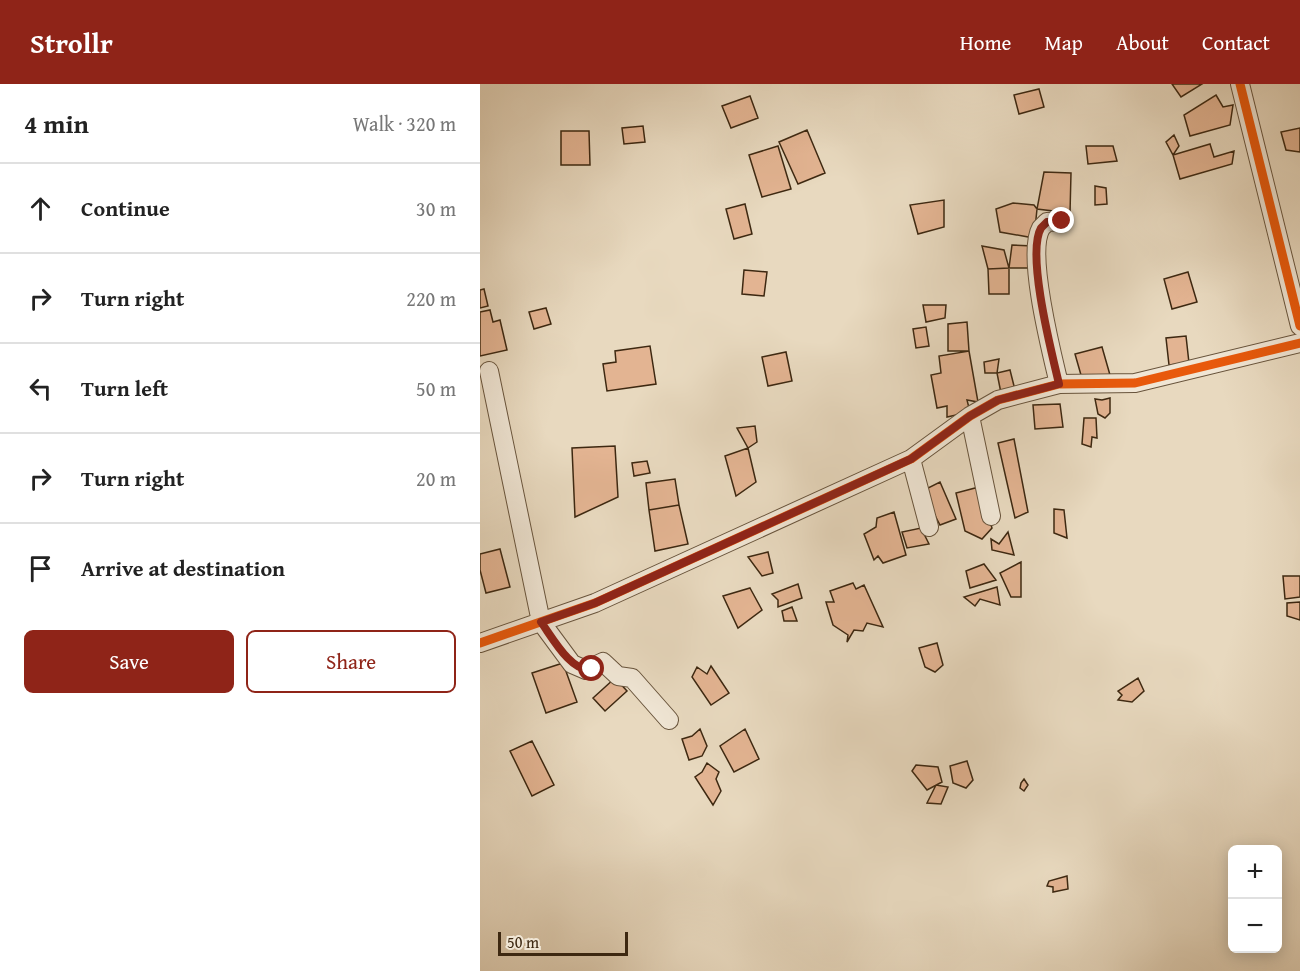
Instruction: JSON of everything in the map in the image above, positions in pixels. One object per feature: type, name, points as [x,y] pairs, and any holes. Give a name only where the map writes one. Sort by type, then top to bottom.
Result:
[{"type":"street","points":[[1240,84],[1300,326]]},
{"type":"street","points":[[1059,384],[1038,288],[1037,243],[1041,228],[1047,222],[1062,221]]},
{"type":"street","points":[[480,643],[595,603],[911,459],[970,416],[998,400],[1059,384],[1135,383],[1300,343]]},
{"type":"street","points":[[489,371],[541,622],[572,664],[586,670],[592,669],[599,662],[605,662],[618,676],[631,677],[669,720]]},
{"type":"street","points":[[970,416],[991,516]]},
{"type":"street","points":[[911,459],[929,527]]},
{"type":"building","points":[[1172,84],[1202,84],[1181,97]]},
{"type":"building","points":[[1039,89],[1044,107],[1019,114],[1014,95]]},
{"type":"building","points":[[1216,95],[1223,107],[1233,105],[1230,125],[1190,136],[1184,115]]},
{"type":"building","points":[[750,96],[758,118],[731,128],[722,106]]},
{"type":"building","points":[[643,126],[645,142],[624,144],[622,128]]},
{"type":"building","points":[[1300,128],[1300,152],[1286,150],[1281,132]]},
{"type":"building","points":[[807,130],[825,173],[798,184],[779,142]]},
{"type":"building","points":[[561,131],[589,131],[590,165],[561,165]]},
{"type":"building","points":[[1174,135],[1179,146],[1173,155],[1166,142]]},
{"type":"building","points":[[1210,144],[1214,157],[1234,151],[1232,164],[1180,179],[1173,155]]},
{"type":"building","points":[[778,146],[791,189],[762,197],[749,155]]},
{"type":"building","points":[[1086,146],[1113,146],[1117,161],[1088,164]]},
{"type":"building","points":[[1044,172],[1071,173],[1070,213],[1037,209]]},
{"type":"building","points":[[1095,186],[1106,188],[1107,204],[1095,205]]},
{"type":"building","points":[[944,200],[944,227],[918,234],[910,205]]},
{"type":"building","points":[[1013,203],[1034,205],[1037,209],[1034,238],[1000,232],[996,209]]},
{"type":"building","points":[[745,204],[752,234],[734,239],[726,209]]},
{"type":"building","points":[[1012,245],[1033,246],[1032,268],[1009,268]]},
{"type":"building","points":[[982,246],[1004,250],[1009,268],[988,269]]},
{"type":"building","points":[[1009,268],[1009,294],[989,294],[988,269]]},
{"type":"building","points":[[744,270],[767,272],[764,296],[742,294]]},
{"type":"building","points":[[1188,272],[1197,302],[1172,309],[1164,279]]},
{"type":"building","points":[[484,289],[488,306],[480,308],[480,290]]},
{"type":"building","points":[[923,305],[946,305],[945,318],[926,322]]},
{"type":"building","points":[[546,308],[551,324],[534,329],[529,312]]},
{"type":"building","points":[[490,310],[493,322],[500,320],[507,350],[480,356],[480,312]]},
{"type":"building","points":[[967,322],[969,351],[948,351],[948,324]]},
{"type":"building","points":[[926,327],[929,346],[916,348],[913,329]]},
{"type":"building","points":[[1186,336],[1189,363],[1169,365],[1166,338]]},
{"type":"building","points":[[650,346],[656,384],[607,391],[603,364],[616,362],[615,351]]},
{"type":"building","points":[[1102,347],[1110,375],[1083,382],[1075,354]]},
{"type":"building","points":[[969,351],[978,402],[967,400],[970,412],[947,417],[947,406],[937,408],[931,375],[941,373],[939,356]]},
{"type":"building","points":[[786,352],[792,381],[768,386],[762,357]]},
{"type":"building","points":[[999,359],[997,373],[985,373],[984,362]]},
{"type":"building","points":[[1010,370],[1015,390],[1001,393],[997,373]]},
{"type":"building","points":[[1110,398],[1110,413],[1105,418],[1098,414],[1095,399]]},
{"type":"building","points":[[1060,404],[1063,427],[1035,429],[1033,405]]},
{"type":"building","points":[[1084,418],[1096,418],[1097,438],[1092,437],[1091,447],[1082,444]]},
{"type":"building","points":[[755,426],[757,442],[748,448],[737,428]]},
{"type":"building","points":[[1014,439],[1028,512],[1015,518],[998,443]]},
{"type":"building","points":[[615,446],[618,497],[575,517],[572,448]]},
{"type":"building","points":[[748,448],[756,482],[736,496],[725,456]]},
{"type":"building","points":[[647,461],[650,473],[634,476],[632,463]]},
{"type":"building","points":[[675,479],[679,505],[649,510],[646,483]]},
{"type":"building","points":[[940,482],[956,519],[940,525],[922,491]]},
{"type":"building","points":[[979,487],[992,528],[982,539],[965,531],[956,493]]},
{"type":"building","points":[[679,505],[688,544],[655,551],[649,510]]},
{"type":"building","points":[[1054,509],[1064,510],[1067,538],[1054,533]]},
{"type":"building","points":[[894,512],[906,555],[883,563],[878,556],[874,560],[864,534],[876,527],[877,518]]},
{"type":"building","points":[[921,528],[929,544],[907,548],[902,532]]},
{"type":"building","points":[[1008,532],[1014,555],[992,550],[991,539],[999,544]]},
{"type":"building","points":[[500,549],[510,587],[486,593],[480,570],[480,554]]},
{"type":"building","points":[[768,552],[773,573],[762,576],[748,557]]},
{"type":"building","points":[[1021,562],[1021,597],[1011,597],[1000,573]]},
{"type":"building","points":[[984,564],[996,580],[970,588],[966,571]]},
{"type":"building","points":[[1283,576],[1300,576],[1300,597],[1285,599]]},
{"type":"building","points":[[853,583],[856,589],[864,585],[883,627],[867,623],[863,631],[854,630],[847,642],[848,635],[833,625],[826,602],[834,602],[830,591]]},
{"type":"building","points":[[798,584],[802,598],[778,607],[778,600],[772,594]]},
{"type":"building","points":[[997,587],[1000,605],[980,599],[975,606],[964,597]]},
{"type":"building","points":[[750,588],[762,610],[738,628],[723,596]]},
{"type":"building","points":[[1300,602],[1300,620],[1287,616],[1287,603]]},
{"type":"building","points":[[792,607],[797,621],[784,621],[782,611]]},
{"type":"building","points":[[937,643],[943,665],[935,672],[925,667],[919,648]]},
{"type":"building","points":[[563,663],[577,702],[546,713],[532,673]]},
{"type":"building","points":[[711,666],[729,693],[711,705],[692,677],[697,667],[707,674]]},
{"type":"building","points":[[615,678],[627,691],[605,711],[593,698]]},
{"type":"building","points":[[1138,678],[1144,691],[1132,702],[1118,700],[1122,695],[1118,691]]},
{"type":"building","points":[[700,729],[707,746],[702,756],[689,760],[682,739],[692,736]]},
{"type":"building","points":[[745,729],[759,759],[734,772],[720,746]]},
{"type":"building","points":[[532,741],[554,785],[532,796],[510,751]]},
{"type":"building","points":[[967,761],[973,780],[966,788],[953,783],[950,766]]},
{"type":"building","points":[[707,763],[719,772],[716,779],[721,791],[713,805],[695,777],[702,772]]},
{"type":"building","points":[[916,765],[938,767],[942,782],[927,790],[912,771]]},
{"type":"building","points":[[1024,779],[1028,785],[1024,791],[1020,788]]},
{"type":"building","points":[[936,785],[948,787],[941,804],[927,803]]},
{"type":"building","points":[[1067,876],[1068,889],[1053,892],[1053,887],[1047,886],[1049,881]]},
{"type":"cycle path","points":[[1240,84],[1300,326]]},
{"type":"cycle path","points":[[480,643],[595,603],[911,459],[970,416],[998,400],[1059,384],[1135,383],[1300,343]]},
{"type":"route","points":[[592,669],[586,670],[572,664],[541,622],[595,603],[911,459],[970,416],[998,400],[1059,384],[1038,288],[1037,243],[1041,228],[1047,222],[1062,221]]}]
